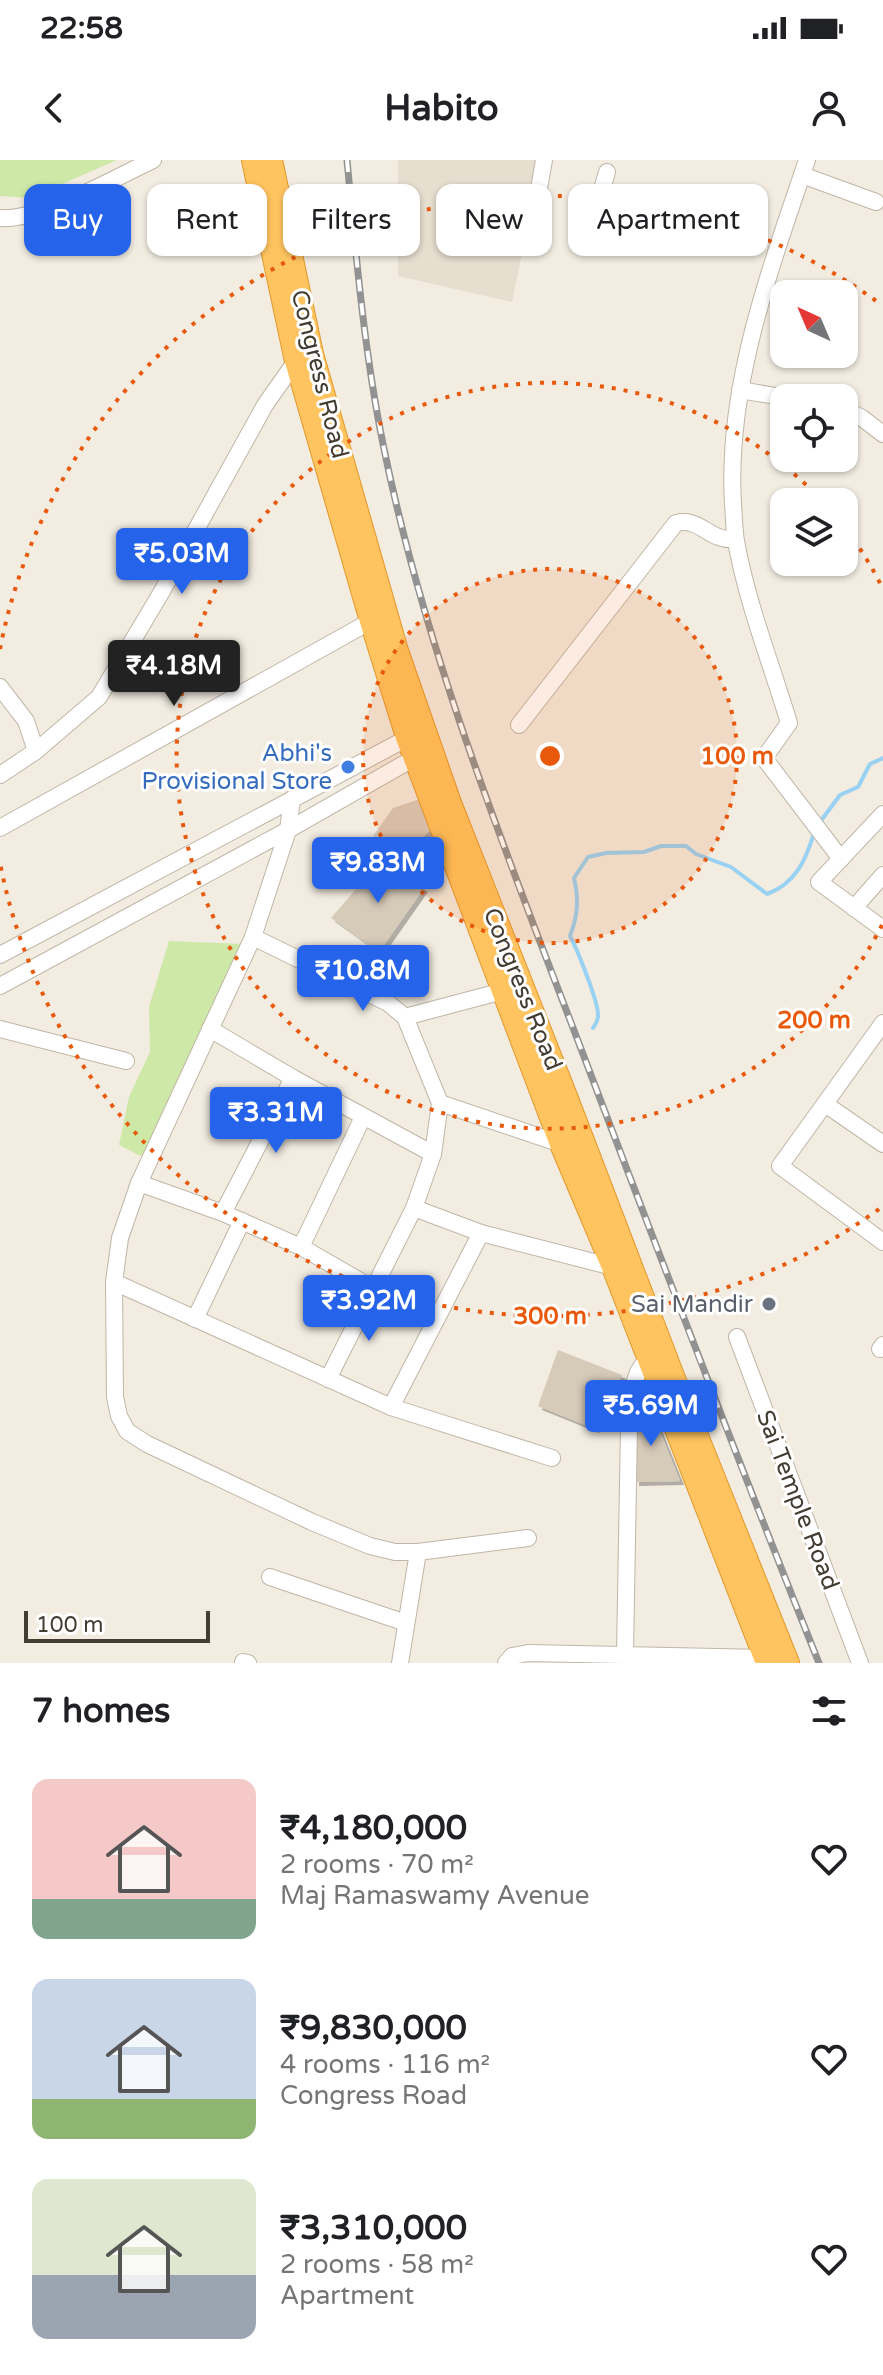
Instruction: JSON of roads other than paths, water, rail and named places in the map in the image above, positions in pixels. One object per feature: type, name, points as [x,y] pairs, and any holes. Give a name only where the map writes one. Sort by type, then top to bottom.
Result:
[{"type":"highway","name":"Congress Road","points":[[253,160],[371,621],[420,743],[503,991],[561,1144],[673,1376],[788,1663]]},
{"type":"highway","name":"Congress Road","points":[[271,160],[304,358],[397,651],[420,743],[450,803],[622,1266],[647,1358],[766,1661]]},
{"type":"street","points":[[0,218],[15,219],[38,213],[153,160]]},
{"type":"street","points":[[540,184],[544,160]]},
{"type":"street","points":[[841,859],[764,758],[789,723],[749,596],[735,539],[731,465],[740,390],[770,271],[804,168],[876,202]]},
{"type":"street","points":[[604,184],[607,172]]},
{"type":"street","points":[[0,775],[36,751],[99,697],[161,593],[265,405],[304,358]]},
{"type":"street","points":[[740,390],[770,395]]},
{"type":"street","points":[[858,416],[883,434]]},
{"type":"street","points":[[519,725],[676,523],[693,523],[720,539],[735,539]]},
{"type":"street","points":[[0,828],[371,621]]},
{"type":"street","points":[[0,687],[26,721],[36,751]]},
{"type":"street","points":[[2,950],[292,799],[420,743]]},
{"type":"street","points":[[0,986],[288,830],[420,743]]},
{"type":"street","points":[[292,799],[288,830],[253,937],[139,1183],[120,1238],[114,1282],[115,1397],[119,1416],[127,1431],[147,1444],[370,1546],[395,1552],[418,1552],[528,1538]]},
{"type":"street","points":[[883,814],[819,882],[883,929]]},
{"type":"street","points":[[854,908],[883,875]]},
{"type":"street","points":[[253,937],[388,1003],[405,1017],[440,1103],[433,1154],[414,1208],[328,1379]]},
{"type":"street","points":[[405,1017],[503,991]]},
{"type":"street","points":[[0,1029],[126,1061]]},
{"type":"street","points":[[210,1029],[433,1154]]},
{"type":"street","points":[[880,1034],[780,1166],[883,1242]]},
{"type":"street","points":[[223,1213],[293,1078]]},
{"type":"street","points":[[440,1103],[561,1144]]},
{"type":"street","points":[[825,1104],[883,1144]]},
{"type":"street","points":[[301,1247],[363,1117]]},
{"type":"street","points":[[139,1183],[223,1213],[301,1247],[374,1289]]},
{"type":"street","points":[[414,1208],[481,1233],[622,1266]]},
{"type":"street","points":[[195,1319],[242,1221]]},
{"type":"street","points":[[391,1407],[481,1233]]},
{"type":"street","points":[[114,1282],[391,1407],[552,1458]]},
{"type":"street","name":"Sai Temple Road","points":[[737,1337],[860,1663]]},
{"type":"street","points":[[625,1654],[629,1426],[633,1387],[647,1358]]},
{"type":"street","points":[[400,1663],[418,1552]]},
{"type":"street","points":[[270,1577],[406,1623]]},
{"type":"street","points":[[506,1663],[512,1656],[528,1653],[766,1661]]},
{"type":"waterway","points":[[820,822],[840,795],[858,787],[870,764],[883,758]]},
{"type":"waterway","points":[[593,1028],[598,1016],[595,1000],[570,936],[577,907],[574,878],[588,857],[644,852],[661,846],[686,846],[696,854],[731,867],[767,894],[785,884],[798,870],[814,833]]},
{"type":"railway","points":[[347,160],[361,302],[376,409],[400,520],[442,669],[520,888],[819,1663]]},
{"type":"place","name":"Abhi's Provisional Store","points":[[348,767]]},
{"type":"place","name":"Sai Mandir","points":[[769,1304]]}]
